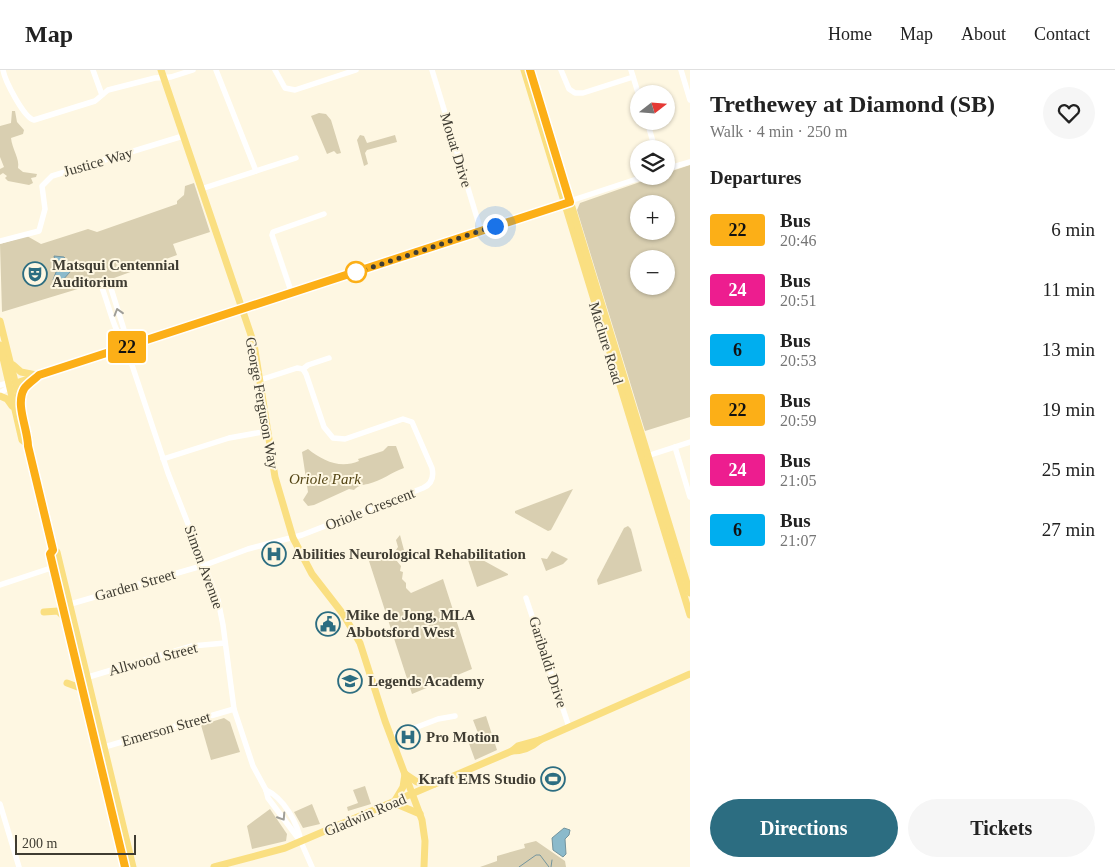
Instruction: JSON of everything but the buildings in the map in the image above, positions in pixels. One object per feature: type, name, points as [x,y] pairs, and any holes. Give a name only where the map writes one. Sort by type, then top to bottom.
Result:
[{"type":"main road","name":"George Ferguson Way","points":[[161,70],[254,344],[278,491],[293,538],[312,574],[357,636],[391,737],[420,814],[425,841],[424,867]]},
{"type":"main road","name":"Maclure Road","points":[[524,70],[567,202],[645,456],[690,615]]},
{"type":"main road","name":"Maclure Road","points":[[530,70],[567,202],[568,215],[690,593]]},
{"type":"main road","points":[[11,384],[292,294],[567,202]]},
{"type":"main road","points":[[551,208],[568,215]]},
{"type":"main road","points":[[0,321],[11,362],[11,384]]},
{"type":"main road","points":[[0,345],[18,409],[22,440],[27,444],[53,550],[57,552],[66,605],[66,621],[84,678],[83,689],[133,867]]},
{"type":"main road","points":[[11,362],[21,372],[39,375]]},
{"type":"main road","points":[[18,409],[24,389],[39,375]]},
{"type":"main road","points":[[0,394],[18,409]]},
{"type":"main road","points":[[53,550],[50,554],[66,605],[84,678],[124,867]]},
{"type":"main road","points":[[44,612],[58,611],[66,621]]},
{"type":"main road","name":"Gladwin Road","points":[[214,867],[228,865],[300,842],[512,752],[534,745],[540,740],[690,674]]},
{"type":"main road","points":[[83,689],[67,683],[84,678]]},
{"type":"main road","points":[[420,814],[394,802],[403,787],[405,774],[417,782],[437,784]]},
{"type":"street","points":[[3,70],[10,88],[31,120],[95,101],[108,90],[193,70]]},
{"type":"street","points":[[93,70],[102,95]]},
{"type":"street","points":[[216,70],[256,171]]},
{"type":"street","points":[[275,70],[285,88],[295,90],[356,70]]},
{"type":"street","name":"Mouat Drive","points":[[432,70],[481,231]]},
{"type":"street","points":[[561,70],[569,89],[579,93],[633,77]]},
{"type":"street","points":[[631,70],[636,85]]},
{"type":"street","points":[[681,70],[690,100]]},
{"type":"street","name":"Justice Way","points":[[0,241],[39,231],[45,204],[42,186],[52,176],[183,136]]},
{"type":"street","points":[[201,189],[296,158]]},
{"type":"street","points":[[675,166],[690,162]]},
{"type":"street","points":[[567,202],[630,181]]},
{"type":"street","points":[[292,294],[272,235],[273,232],[324,214]]},
{"type":"street","points":[[104,280],[109,282],[126,336],[126,347],[120,338],[101,284],[104,280]]},
{"type":"street","name":"Simon Avenue","points":[[126,347],[163,459],[221,610],[234,709],[252,766],[266,790],[268,798],[300,842],[312,867]]},
{"type":"street","points":[[260,380],[297,368],[303,369],[308,365],[329,358]]},
{"type":"street","name":"Oriole Crescent","points":[[293,538],[423,488],[431,483],[434,476],[417,430],[412,422],[403,419],[395,420],[345,439],[337,439],[330,436],[324,428],[303,369]]},
{"type":"street","points":[[0,385],[11,384]]},
{"type":"street","points":[[0,394],[11,384]]},
{"type":"street","points":[[163,459],[229,438],[268,431]]},
{"type":"street","points":[[645,456],[690,442]]},
{"type":"street","points":[[675,447],[690,497]]},
{"type":"street","name":"Garden Street","points":[[66,605],[205,565],[248,549],[293,538]]},
{"type":"street","points":[[0,585],[54,567]]},
{"type":"street","name":"Garibaldi Drive","points":[[526,598],[569,727]]},
{"type":"street","name":"Allwood Street","points":[[84,678],[192,646],[226,643]]},
{"type":"street","name":"Emerson Street","points":[[100,749],[234,709]]},
{"type":"street","points":[[391,737],[438,719],[455,716]]},
{"type":"street","points":[[0,804],[19,867]]},
{"type":"green space","points":[[12,111],[15,111],[17,122],[24,130],[23,134],[11,138],[18,161],[18,168],[23,172],[37,174],[36,177],[31,178],[33,183],[29,185],[8,181],[5,178],[7,176],[3,173],[0,175],[0,169],[4,167],[0,157],[0,126],[11,123]]},
{"type":"green space","points":[[319,113],[326,114],[331,120],[341,153],[337,154],[334,151],[327,154],[311,116]]},
{"type":"green space","points":[[360,135],[364,136],[367,143],[395,135],[397,142],[367,150],[365,153],[368,164],[364,166],[357,140]]},
{"type":"green space","points":[[690,165],[690,417],[645,431],[577,210],[580,203],[631,185],[675,185],[675,170]]},
{"type":"green space","points":[[194,183],[210,232],[173,244],[177,255],[114,278],[2,312],[0,244],[27,236],[41,244],[88,229],[97,232],[177,204],[177,201],[184,195],[185,186]]},
{"type":"green space","name":"Oriole Park","points":[[388,446],[396,446],[404,468],[377,481],[357,487],[354,490],[349,489],[314,505],[308,506],[303,500],[308,492],[302,452],[308,449],[326,460],[345,464],[359,461],[358,459],[383,451]]},
{"type":"green space","points":[[573,489],[551,530],[548,531],[515,513],[515,511]]},
{"type":"green space","points":[[628,526],[631,529],[642,571],[598,585],[597,580],[624,528]]},
{"type":"green space","points":[[400,535],[405,554],[396,560],[401,566],[400,571],[403,572],[402,579],[406,583],[406,588],[411,593],[443,579],[472,669],[412,694],[369,561],[394,553],[398,547],[396,540]]},
{"type":"green space","points":[[552,551],[568,559],[563,564],[546,571],[541,558],[547,559]]},
{"type":"green space","points":[[468,552],[508,575],[477,587],[466,554]]},
{"type":"green space","points":[[486,716],[497,750],[475,760],[467,738],[478,733],[473,720]]},
{"type":"green space","points":[[224,718],[230,722],[240,752],[211,760],[201,725]]},
{"type":"green space","points":[[365,786],[371,804],[348,811],[347,807],[358,803],[353,790]]},
{"type":"green space","points":[[312,804],[320,824],[303,828],[294,812]]},
{"type":"green space","points":[[270,809],[287,834],[286,841],[252,849],[247,826]]},
{"type":"green space","points":[[536,841],[565,861],[566,867],[480,867],[497,861],[497,856],[525,848],[524,844]]},
{"type":"water","points":[[54,256],[64,257],[69,263],[70,272],[62,281],[53,280],[56,272],[61,269],[56,265]]},
{"type":"water","points":[[564,828],[570,830],[569,835],[565,839],[566,854],[563,857],[553,850],[552,838]]},
{"type":"waterway","points":[[519,867],[536,855],[540,855],[549,867]]},
{"type":"waterway","points":[[551,867],[552,860]]},
{"type":"bus line","name":"22","points":[[125,867],[50,554],[53,550],[27,444],[29,438],[21,408],[24,389],[39,375],[570,202],[530,70]]},
{"type":"place","name":"Matsqui Centennial Auditorium","points":[[35,274]]},
{"type":"place","name":"Abilities Neurological Rehabilitation","points":[[274,554]]},
{"type":"place","name":"Mike de Jong, MLA Abbotsford West","points":[[328,624]]},
{"type":"place","name":"Legends Academy","points":[[350,681]]},
{"type":"place","name":"Pro Motion","points":[[408,737]]},
{"type":"place","name":"Kraft EMS Studio","points":[[553,779]]},
{"type":"route","points":[[356,272],[352,274],[495,226]]}]
